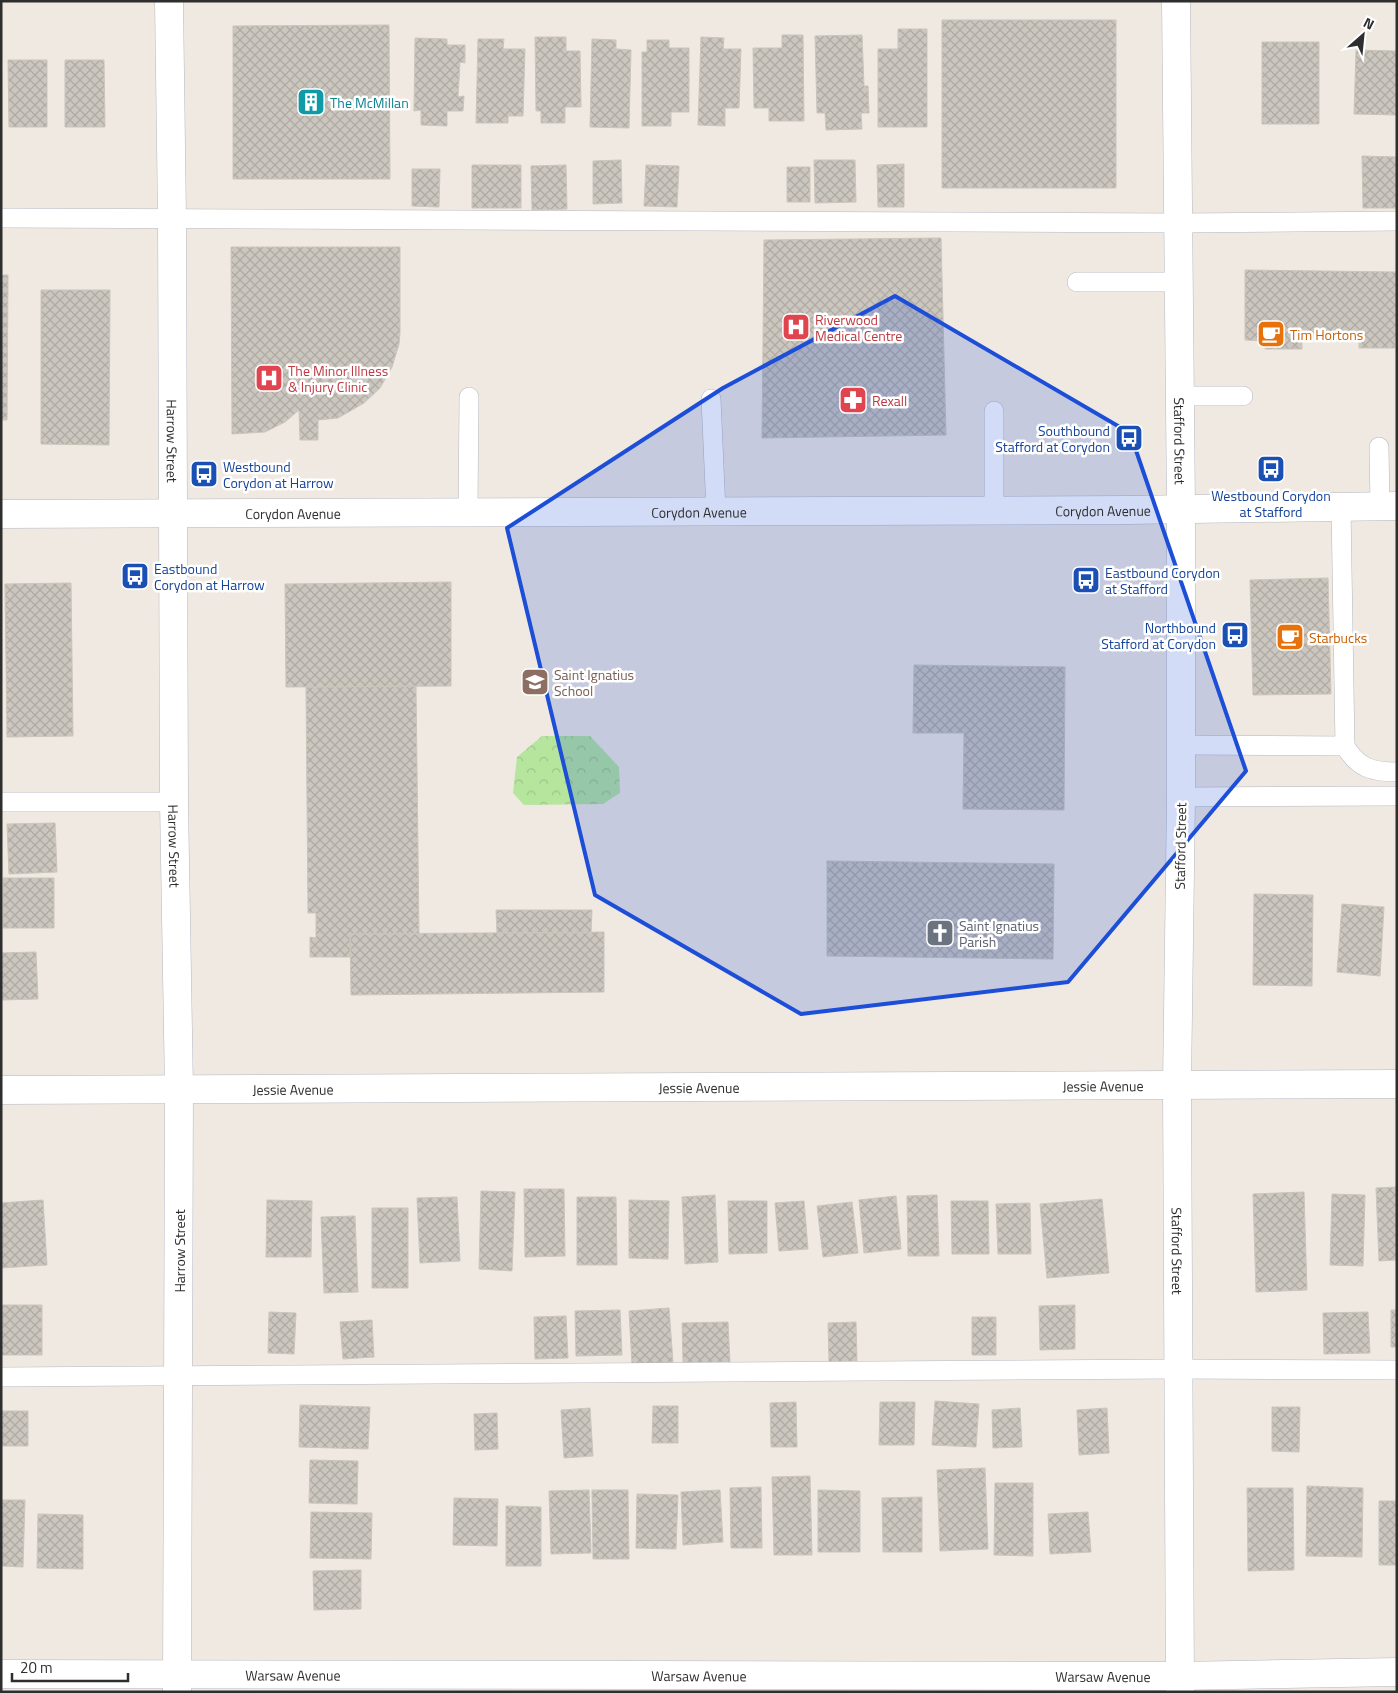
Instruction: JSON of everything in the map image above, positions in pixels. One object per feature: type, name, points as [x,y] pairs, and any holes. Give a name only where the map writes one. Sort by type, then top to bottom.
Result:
[{"type":"street","name":"Harrow Street","points":[[169,1],[172,218],[174,802],[179,1089],[177,1683]]},
{"type":"street","name":"Stafford Street","points":[[1176,1],[1181,509],[1181,797],[1177,1085],[1180,1684]]},
{"type":"street","name":"Corydon Avenue","points":[[1,514],[1181,509],[1388,506]]},
{"type":"street","name":"Jessie Avenue","points":[[1,1090],[1397,1084]]},
{"type":"street","name":"Warsaw Avenue","points":[[1,1674],[177,1683],[1180,1684],[1397,1672]]},
{"type":"lane","points":[[1,218],[1179,223],[1397,221]]},
{"type":"lane","points":[[1077,282],[1180,282]]},
{"type":"lane","points":[[1180,396],[1243,396]]},
{"type":"lane","points":[[468,512],[469,397]]},
{"type":"lane","points":[[711,399],[716,511]]},
{"type":"lane","points":[[994,411],[994,510]]},
{"type":"lane","points":[[1379,447],[1388,506]]},
{"type":"lane","points":[[1341,507],[1345,746],[1352,758],[1366,768],[1381,772],[1397,772]]},
{"type":"lane","points":[[1181,745],[1345,746]]},
{"type":"lane","points":[[1181,797],[1397,796]]},
{"type":"lane","points":[[1,802],[174,802]]},
{"type":"lane","points":[[1,1377],[1177,1369],[1397,1370]]},
{"type":"highlighted area","points":[[895,296],[1130,433],[1246,771],[1068,982],[801,1014],[595,895],[507,528],[723,388]]},
{"type":"green space","points":[[542,736],[590,736],[619,767],[620,793],[603,804],[524,805],[513,793],[517,757]]},
{"type":"building","points":[[942,20],[1116,20],[1116,188],[942,188]]},
{"type":"building","name":"The McMillan","points":[[389,25],[390,179],[233,179],[233,26]]},
{"type":"building","points":[[898,29],[927,29],[927,127],[878,127],[878,49],[898,49]]},
{"type":"building","points":[[782,35],[803,35],[804,121],[769,121],[769,108],[754,108],[753,48],[782,48]]},
{"type":"building","points":[[862,35],[864,86],[868,86],[869,113],[861,113],[862,129],[826,130],[825,113],[817,113],[815,36]]},
{"type":"building","points":[[535,37],[566,37],[566,51],[580,51],[581,107],[565,107],[565,123],[541,123],[541,111],[536,111]]},
{"type":"building","points":[[701,37],[724,38],[723,49],[741,49],[739,108],[725,108],[725,126],[698,125]]},
{"type":"building","points":[[415,38],[447,39],[447,45],[465,45],[465,63],[460,62],[458,97],[464,96],[463,111],[447,111],[447,126],[421,125],[421,110],[414,111]]},
{"type":"building","points":[[478,39],[504,39],[503,49],[525,49],[523,116],[508,116],[508,123],[476,123]]},
{"type":"building","points":[[592,39],[616,40],[616,49],[631,50],[629,128],[590,127]]},
{"type":"building","points":[[647,40],[669,40],[669,48],[689,48],[689,112],[671,112],[671,126],[642,126],[642,52],[647,52]]},
{"type":"building","points":[[1262,42],[1319,42],[1319,124],[1262,124]]},
{"type":"building","points":[[1356,50],[1397,51],[1397,115],[1354,114]]},
{"type":"building","points":[[8,60],[47,60],[47,127],[9,127]]},
{"type":"building","points":[[65,60],[104,60],[105,127],[65,127]]},
{"type":"building","points":[[1362,156],[1397,157],[1397,208],[1363,208]]},
{"type":"building","points":[[621,160],[622,203],[593,204],[593,161]]},
{"type":"building","points":[[814,160],[855,160],[856,202],[815,203]]},
{"type":"building","points":[[904,164],[904,207],[878,207],[877,165]]},
{"type":"building","points":[[472,165],[521,165],[521,208],[472,208]]},
{"type":"building","points":[[566,165],[567,209],[532,210],[531,166]]},
{"type":"building","points":[[646,165],[679,166],[677,207],[644,206]]},
{"type":"building","points":[[787,167],[810,167],[810,202],[787,202]]},
{"type":"building","points":[[412,169],[440,169],[439,207],[412,206]]},
{"type":"building","points":[[941,238],[946,435],[762,438],[764,240]]},
{"type":"building","points":[[231,247],[400,247],[400,333],[399,344],[392,367],[380,388],[364,403],[338,418],[318,420],[318,440],[300,440],[299,410],[285,422],[265,432],[232,434]]},
{"type":"building","points":[[1245,270],[1397,272],[1397,338],[1395,338],[1395,348],[1359,348],[1359,341],[1302,340],[1302,349],[1265,349],[1265,341],[1245,340]]},
{"type":"building","points":[[1,275],[8,275],[7,420],[1,420]]},
{"type":"building","points":[[41,290],[110,290],[109,445],[41,444]]},
{"type":"building","name":"Starbucks","points":[[1328,578],[1331,694],[1253,695],[1250,580]]},
{"type":"building","points":[[451,582],[451,686],[286,687],[285,584]]},
{"type":"building","points":[[71,583],[73,736],[7,737],[5,584]]},
{"type":"building","points":[[914,665],[1065,667],[1064,810],[963,809],[964,733],[913,733]]},
{"type":"building","points":[[416,686],[419,934],[350,934],[351,957],[310,957],[310,937],[316,938],[316,913],[308,913],[306,687]]},
{"type":"building","points":[[55,823],[57,872],[9,874],[7,824]]},
{"type":"building","name":"Saint Ignatius Parish","points":[[827,861],[1054,864],[1053,959],[827,956]]},
{"type":"building","points":[[3,878],[54,878],[54,928],[3,928]]},
{"type":"building","points":[[1254,894],[1313,895],[1312,986],[1253,985]]},
{"type":"building","points":[[1342,904],[1384,907],[1380,976],[1337,972]]},
{"type":"building","points":[[496,910],[592,910],[591,933],[497,933]]},
{"type":"building","points":[[604,932],[604,992],[351,995],[350,934]]},
{"type":"building","points":[[36,952],[38,999],[1,1000],[1,953]]},
{"type":"building","points":[[1397,1187],[1397,1260],[1379,1261],[1376,1188]]},
{"type":"building","points":[[524,1189],[564,1189],[565,1256],[525,1257]]},
{"type":"building","points":[[481,1191],[515,1192],[512,1271],[479,1269]]},
{"type":"building","points":[[1304,1192],[1307,1290],[1256,1292],[1253,1194]]},
{"type":"building","points":[[1332,1194],[1365,1195],[1363,1266],[1330,1265]]},
{"type":"building","points":[[715,1195],[718,1262],[685,1264],[682,1197]]},
{"type":"building","points":[[937,1195],[939,1256],[908,1256],[907,1196]]},
{"type":"building","points":[[896,1196],[901,1249],[864,1253],[859,1200]]},
{"type":"building","points":[[457,1197],[460,1261],[420,1263],[417,1198]]},
{"type":"building","points":[[577,1197],[616,1197],[617,1265],[577,1265]]},
{"type":"building","points":[[1102,1199],[1109,1273],[1047,1278],[1040,1204]]},
{"type":"building","points":[[43,1200],[47,1265],[1,1268],[1,1203]]},
{"type":"building","points":[[267,1200],[312,1201],[311,1257],[266,1257]]},
{"type":"building","points":[[629,1200],[669,1201],[668,1259],[629,1258]]},
{"type":"building","points":[[728,1201],[767,1201],[767,1253],[729,1254]]},
{"type":"building","points":[[804,1201],[808,1249],[779,1251],[775,1203]]},
{"type":"building","points":[[951,1201],[988,1201],[989,1254],[952,1254]]},
{"type":"building","points":[[852,1202],[858,1253],[823,1257],[817,1206]]},
{"type":"building","points":[[1030,1203],[1031,1254],[998,1254],[996,1204]]},
{"type":"building","points":[[372,1208],[408,1208],[408,1288],[372,1288]]},
{"type":"building","points":[[355,1216],[358,1292],[324,1293],[321,1217]]},
{"type":"building","points":[[1,1305],[42,1305],[42,1355],[1,1355]]},
{"type":"building","points":[[1075,1305],[1075,1349],[1040,1350],[1039,1306]]},
{"type":"building","points":[[669,1308],[673,1362],[632,1365],[629,1311]]},
{"type":"building","points":[[620,1310],[622,1355],[576,1356],[575,1311]]},
{"type":"building","points":[[1391,1310],[1397,1310],[1397,1347],[1391,1347]]},
{"type":"building","points":[[269,1312],[296,1313],[294,1354],[268,1353]]},
{"type":"building","points":[[1368,1312],[1370,1353],[1324,1354],[1323,1313]]},
{"type":"building","points":[[566,1316],[568,1358],[535,1359],[534,1317]]},
{"type":"building","points":[[972,1317],[996,1317],[996,1355],[972,1355]]},
{"type":"building","points":[[372,1320],[374,1357],[343,1359],[340,1322]]},
{"type":"building","points":[[728,1322],[730,1362],[683,1363],[682,1323]]},
{"type":"building","points":[[856,1322],[857,1361],[829,1362],[828,1323]]},
{"type":"building","points":[[935,1401],[979,1404],[976,1447],[932,1445]]},
{"type":"building","points":[[796,1402],[797,1447],[771,1447],[770,1403]]},
{"type":"building","points":[[880,1402],[915,1402],[914,1445],[879,1445]]},
{"type":"building","points":[[300,1405],[370,1407],[368,1449],[299,1447]]},
{"type":"building","points":[[653,1406],[678,1406],[678,1443],[652,1443]]},
{"type":"building","points":[[1272,1407],[1300,1407],[1299,1452],[1272,1451]]},
{"type":"building","points":[[590,1408],[593,1456],[564,1458],[561,1410]]},
{"type":"building","points":[[1020,1408],[1022,1447],[993,1448],[992,1410]]},
{"type":"building","points":[[1107,1408],[1109,1453],[1079,1455],[1077,1410]]},
{"type":"building","points":[[1,1411],[28,1411],[28,1446],[1,1446]]},
{"type":"building","points":[[497,1413],[498,1449],[475,1450],[474,1414]]},
{"type":"building","points":[[310,1460],[358,1461],[357,1504],[309,1503]]},
{"type":"building","points":[[985,1468],[988,1549],[940,1551],[937,1470]]},
{"type":"building","points":[[810,1476],[812,1555],[774,1555],[772,1477]]},
{"type":"building","points":[[995,1483],[1033,1483],[1033,1556],[994,1555]]},
{"type":"building","points":[[1307,1486],[1363,1488],[1362,1557],[1306,1556]]},
{"type":"building","points":[[761,1487],[762,1548],[731,1548],[730,1488]]},
{"type":"building","points":[[1247,1488],[1293,1488],[1294,1570],[1248,1571]]},
{"type":"building","points":[[589,1490],[591,1553],[551,1554],[549,1491]]},
{"type":"building","points":[[592,1490],[628,1490],[629,1559],[593,1559]]},
{"type":"building","points":[[720,1490],[723,1542],[683,1545],[681,1492]]},
{"type":"building","points":[[818,1490],[860,1491],[860,1552],[818,1552]]},
{"type":"building","points":[[637,1494],[678,1495],[676,1549],[636,1548]]},
{"type":"building","points":[[922,1497],[922,1552],[883,1552],[882,1498]]},
{"type":"building","points":[[454,1498],[498,1499],[497,1546],[453,1545]]},
{"type":"building","points":[[1,1500],[25,1500],[23,1567],[1,1566]]},
{"type":"building","points":[[1379,1501],[1397,1501],[1397,1565],[1379,1565]]},
{"type":"building","points":[[506,1506],[541,1507],[541,1566],[506,1566]]},
{"type":"building","points":[[311,1512],[372,1513],[371,1559],[310,1558]]},
{"type":"building","points":[[1088,1512],[1091,1552],[1050,1554],[1048,1514]]},
{"type":"building","points":[[38,1514],[83,1515],[83,1569],[37,1568]]},
{"type":"building","points":[[361,1570],[361,1609],[314,1610],[313,1571]]},
{"type":"place","name":"The McMillan","points":[[311,102]]},
{"type":"place","name":"Riverwood Medical Centre","points":[[796,327]]},
{"type":"place","name":"Tim Hortons","points":[[1271,334]]},
{"type":"place","name":"The Minor Illness & Injury Clinic","points":[[269,378]]},
{"type":"place","name":"Rexall","points":[[853,400]]},
{"type":"place","name":"Southbound Stafford at Corydon","points":[[1129,438]]},
{"type":"place","name":"Westbound Corydon at Stafford","points":[[1271,469]]},
{"type":"place","name":"Westbound Corydon at Harrow","points":[[204,474]]},
{"type":"place","name":"Eastbound Corydon at Harrow","points":[[135,576]]},
{"type":"place","name":"Eastbound Corydon at Stafford","points":[[1086,580]]},
{"type":"place","name":"Northbound Stafford at Corydon","points":[[1235,635]]},
{"type":"place","name":"Starbucks","points":[[1290,637]]},
{"type":"place","name":"Saint Ignatius School","points":[[535,682]]},
{"type":"place","name":"Saint Ignatius Parish","points":[[940,933]]}]
